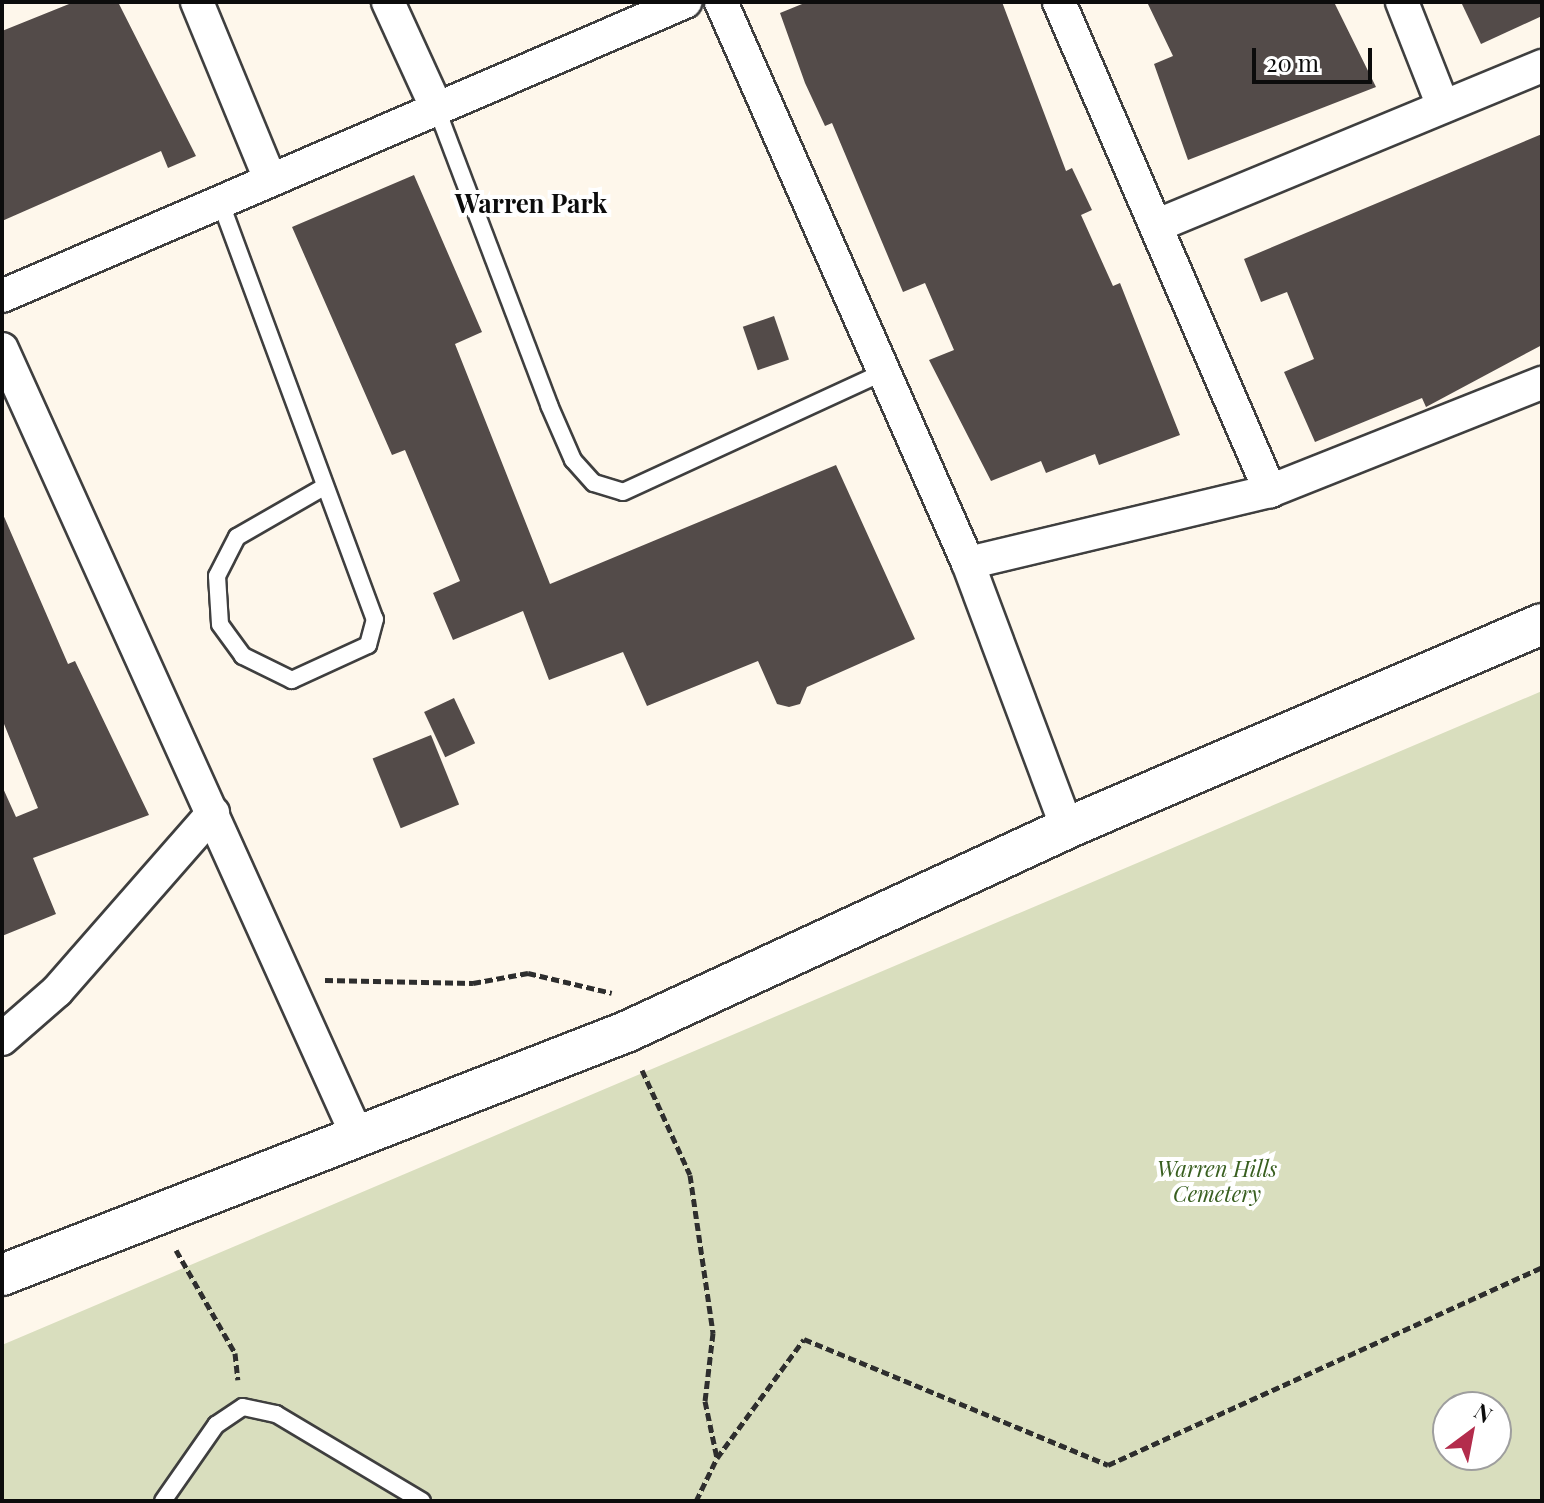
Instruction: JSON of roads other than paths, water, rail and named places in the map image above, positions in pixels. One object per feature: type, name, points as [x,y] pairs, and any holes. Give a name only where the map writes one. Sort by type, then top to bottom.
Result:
[{"type":"street","points":[[197,2],[270,179]]},
{"type":"street","points":[[388,2],[436,107]]},
{"type":"street","points":[[2,296],[685,2]]},
{"type":"street","points":[[721,2],[968,563],[1067,828]]},
{"type":"street","points":[[1059,2],[1158,225],[1270,491]]},
{"type":"street","points":[[1402,2],[1443,106]]},
{"type":"street","points":[[1158,225],[1542,66]]},
{"type":"street","points":[[2,349],[292,982],[356,1133]]},
{"type":"street","points":[[968,563],[1270,491],[1542,383]]},
{"type":"street","points":[[2,1275],[160,1216],[356,1133],[626,1032],[1067,828],[1542,624]]},
{"type":"street","points":[[2,1039],[57,991],[213,813]]},
{"type":"lane","points":[[436,107],[549,405],[573,460],[594,483],[623,492],[884,372]]},
{"type":"lane","points":[[220,201],[375,619],[368,645],[292,680],[243,656],[220,624],[217,576],[237,537],[324,487]]},
{"type":"lane","points":[[163,1501],[216,1425],[243,1407],[276,1414],[422,1501]]},
{"type":"district","name":"Warren Park","points":[[531,203]]},
{"type":"park label","name":"Warren Hills Cemetery","points":[[1217,1180]]}]
